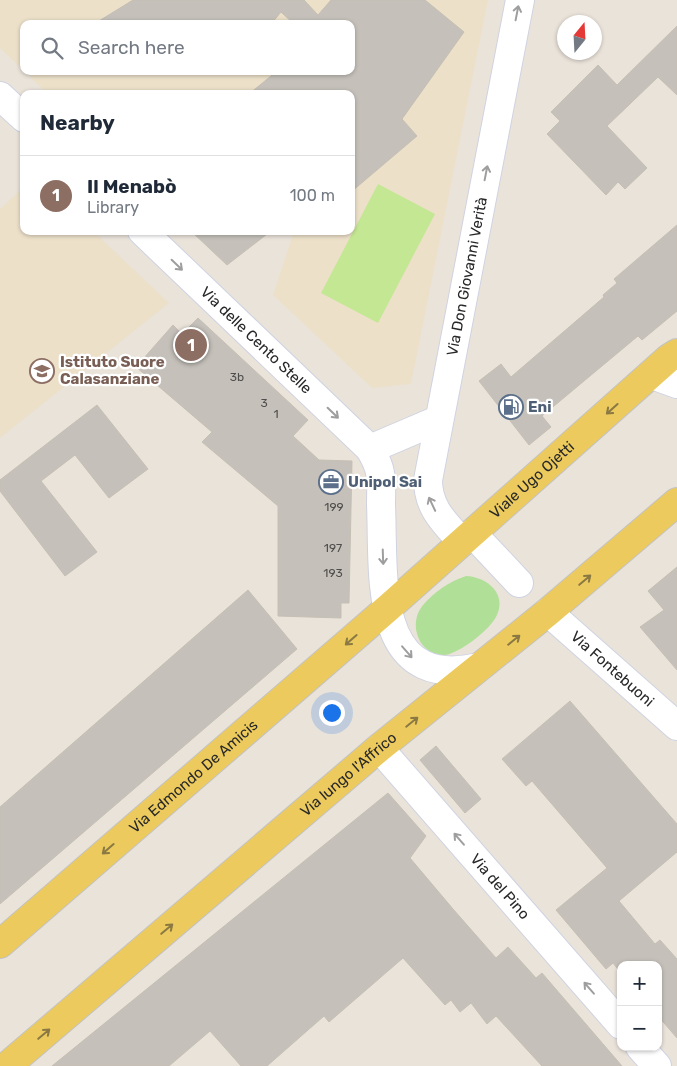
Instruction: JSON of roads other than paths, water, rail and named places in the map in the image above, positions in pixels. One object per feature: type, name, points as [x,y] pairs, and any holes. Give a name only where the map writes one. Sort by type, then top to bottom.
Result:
[{"type":"main road","name":"Viale Ugo Ojetti","points":[[388,608],[677,353]]},
{"type":"main road","name":"Via lungo l'Affrico","points":[[10,1057],[379,748],[548,612],[677,502]]},
{"type":"main road","name":"Via Edmondo De Amicis","points":[[0,944],[388,608]]},
{"type":"street","name":"Via Don Giovanni Verità","points":[[519,584],[435,511],[428,494],[438,420],[520,0]]},
{"type":"street","points":[[0,96],[20,114]]},
{"type":"street","name":"Via delle Cento Stelle","points":[[146,235],[370,449],[380,474],[384,584],[388,608]]},
{"type":"street","points":[[648,377],[655,376],[677,384]]},
{"type":"street","points":[[370,449],[438,420]]},
{"type":"street","points":[[388,608],[400,645],[414,660],[430,669],[445,672],[479,666]]},
{"type":"street","name":"Via Fontebuoni","points":[[548,612],[677,726]]},
{"type":"street","name":"Via del Pino","points":[[379,748],[617,1020]]},
{"type":"street","points":[[644,1051],[657,1066]]},
{"type":"place","name":"Il Menabò","points":[[191,345]]},
{"type":"place","name":"Istituto Suore Calasanziane","points":[[42,371]]},
{"type":"place","name":"Eni","points":[[511,407]]},
{"type":"place","name":"Unipol Sai","points":[[331,482]]}]
